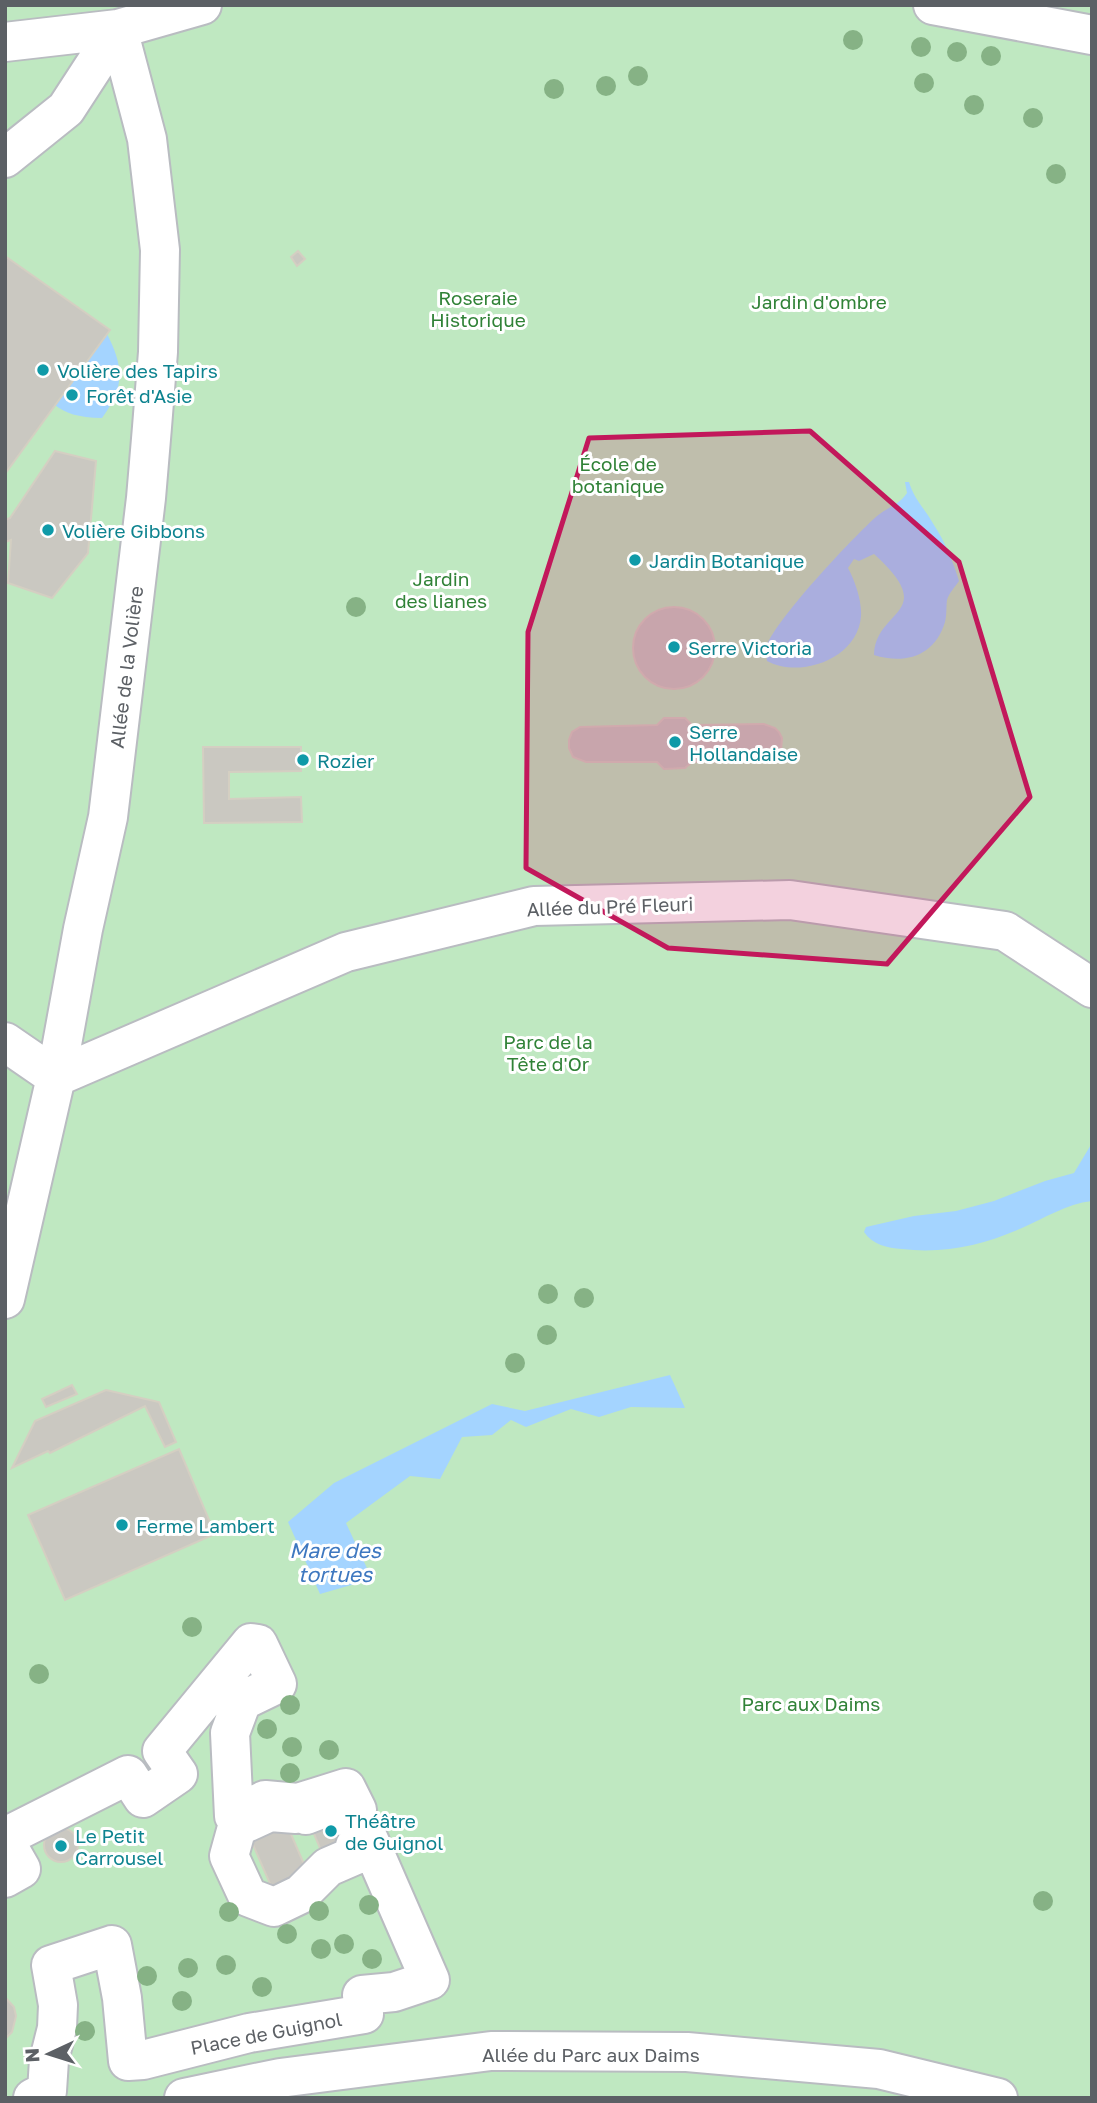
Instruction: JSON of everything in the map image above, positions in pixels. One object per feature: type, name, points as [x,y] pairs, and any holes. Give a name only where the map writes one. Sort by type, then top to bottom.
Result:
[{"type":"street","points":[[5,42],[118,29],[202,5]]},
{"type":"street","points":[[933,5],[1092,35]]},
{"type":"street","points":[[5,158],[66,109],[118,29]]},
{"type":"street","name":"Allée de la Volière","points":[[5,1299],[56,1077],[83,929],[108,817],[146,498],[158,352],[160,250],[149,151],[118,29]]},
{"type":"street","name":"Allée du Pré Fleuri","points":[[56,1077],[346,952],[534,906],[790,900],[1005,931],[1092,988]]},
{"type":"street","points":[[5,1042],[56,1077]]},
{"type":"street","name":"Place de Guignol","points":[[5,1878],[21,1869],[5,1839],[128,1775],[143,1798],[178,1773],[162,1751],[251,1643],[258,1644],[277,1684],[242,1701],[230,1733],[234,1816],[265,1800],[298,1803],[346,1788],[357,1810],[342,1816],[337,1803],[306,1815],[305,1812],[270,1812],[237,1827],[229,1856],[248,1897],[274,1907],[300,1894],[328,1867],[358,1854],[355,1846],[369,1840],[430,1980],[394,1992],[362,1995],[364,2014],[249,2033],[143,2060],[128,2061],[122,1998],[112,1945],[51,1965],[58,2004],[57,2028],[47,2091],[33,2098]]},
{"type":"street","name":"Allée du Parc aux Daims","points":[[184,2098],[280,2078],[491,2052],[687,2052],[879,2068],[998,2098]]},
{"type":"highlighted area","points":[[810,431],[959,562],[1030,797],[887,964],[668,948],[526,868],[528,632],[589,438]]},
{"type":"green space","name":"Parc de la Tête d'Or","points":[[5,5],[1092,5],[1092,2098],[5,2098]]},
{"type":"water","points":[[107,334],[117,357],[120,377],[115,396],[102,418],[73,414],[55,405],[24,366]]},
{"type":"water","points":[[905,482],[909,482],[942,538],[959,581],[948,597],[945,622],[934,643],[917,655],[907,658],[874,655],[877,640],[900,610],[904,600],[902,589],[893,574],[874,554],[859,561],[854,559],[848,568],[858,591],[861,610],[857,631],[850,644],[839,654],[810,666],[795,668],[767,661],[765,650],[771,638],[797,601],[851,541],[877,516],[904,497],[907,493]]},
{"type":"water","points":[[1092,1143],[1092,1201],[1064,1208],[1022,1228],[964,1247],[933,1250],[891,1248],[876,1243],[864,1232],[866,1227],[914,1216],[956,1211],[994,1201],[1074,1173]]},
{"type":"water","name":"Mare des tortues","points":[[670,1375],[685,1408],[631,1407],[599,1417],[571,1409],[526,1427],[511,1420],[492,1435],[462,1437],[440,1479],[410,1476],[346,1523],[372,1579],[320,1594],[288,1522],[334,1483],[492,1404],[525,1411]]},
{"type":"building","points":[[298,251],[305,259],[297,266],[291,257]]},
{"type":"building","name":"Volière des Tapirs","points":[[5,256],[110,330],[5,474]]},
{"type":"building","name":"Volière Gibbons","points":[[55,451],[96,461],[88,553],[52,598],[8,583],[11,540],[5,542],[5,520],[10,518]]},
{"type":"building","name":"Serre Victoria","points":[[674,607],[690,611],[703,619],[711,632],[715,648],[711,664],[703,677],[690,685],[674,689],[658,685],[645,677],[637,664],[633,648],[637,632],[645,619],[658,611]]},
{"type":"building","name":"Serre Hollandaise","points":[[664,718],[685,718],[692,725],[764,724],[779,732],[782,738],[781,750],[767,761],[692,762],[685,768],[664,769],[657,762],[586,762],[573,757],[569,748],[572,732],[580,727],[657,725]]},
{"type":"building","points":[[203,747],[301,747],[301,771],[229,772],[229,799],[301,797],[302,822],[204,823]]},
{"type":"building","points":[[72,1385],[77,1394],[46,1407],[42,1399]]},
{"type":"building","points":[[106,1390],[159,1402],[176,1442],[165,1447],[145,1406],[50,1453],[48,1451],[12,1468],[35,1421]]},
{"type":"building","name":"Ferme Lambert","points":[[179,1449],[215,1534],[65,1600],[28,1515]]},
{"type":"building","name":"Théâtre de Guignol","points":[[337,1803],[358,1854],[328,1867],[306,1815]]},
{"type":"building","points":[[287,1825],[307,1871],[271,1886],[251,1840]]},
{"type":"building","name":"Le Petit Carrousel","points":[[61,1828],[73,1833],[78,1845],[73,1857],[61,1862],[49,1857],[44,1845],[49,1833]]},
{"type":"building","points":[[5,1997],[14,2007],[16,2016],[12,2032],[5,2039]]},
{"type":"place","name":"Volière des Tapirs","points":[[43,370]]},
{"type":"place","name":"Forêt d'Asie","points":[[72,395]]},
{"type":"place","name":"Volière Gibbons","points":[[48,530]]},
{"type":"place","name":"Jardin Botanique","points":[[635,560]]},
{"type":"place","name":"Serre Victoria","points":[[674,647]]},
{"type":"place","name":"Serre Hollandaise","points":[[675,742]]},
{"type":"place","name":"Rozier","points":[[303,760]]},
{"type":"place","name":"Ferme Lambert","points":[[122,1525]]},
{"type":"place","name":"Théâtre de Guignol","points":[[331,1831]]},
{"type":"place","name":"Le Petit Carrousel","points":[[61,1846]]},
{"type":"park label","name":"Jardin d'ombre","points":[[819,301]]},
{"type":"park label","name":"Roseraie Historique","points":[[478,308]]},
{"type":"park label","name":"École de botanique","points":[[618,474]]},
{"type":"park label","name":"Jardin des lianes","points":[[441,589]]},
{"type":"park label","name":"Parc aux Daims","points":[[811,1703]]}]
